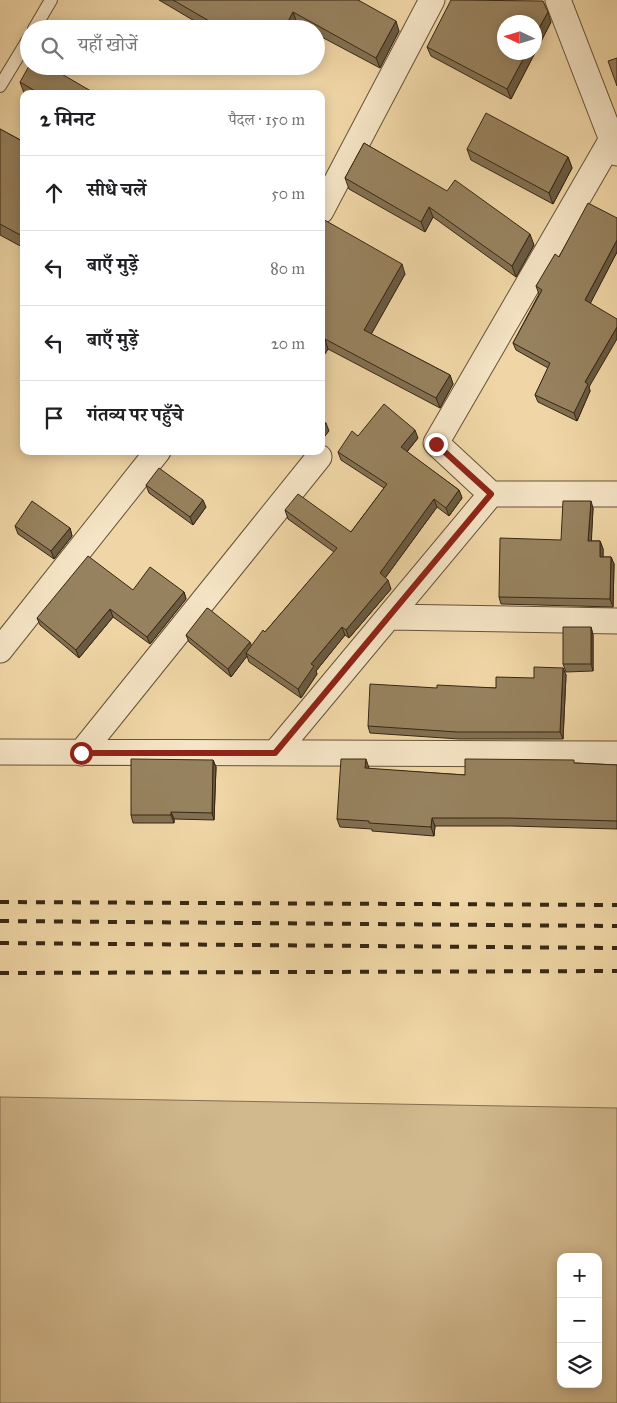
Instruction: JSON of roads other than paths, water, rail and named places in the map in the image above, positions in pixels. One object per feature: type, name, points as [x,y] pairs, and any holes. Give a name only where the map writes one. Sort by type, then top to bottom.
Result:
[{"type":"street","points":[[325,203],[432,0]]},
{"type":"street","points":[[558,0],[615,143],[436,444],[491,494],[617,494]]},
{"type":"street","points":[[0,650],[155,455]]},
{"type":"street","points":[[81,753],[319,456]]},
{"type":"street","points":[[275,753],[491,494]]},
{"type":"street","points":[[389,617],[617,620]]},
{"type":"street","points":[[0,752],[617,754]]},
{"type":"lane","points":[[39,20],[51,0]]},
{"type":"lane","points":[[0,86],[20,53]]},
{"type":"railway","points":[[0,902],[617,905]]},
{"type":"railway","points":[[0,921],[617,926]]},
{"type":"railway","points":[[0,943],[617,948]]},
{"type":"railway","points":[[0,973],[617,971]]}]
